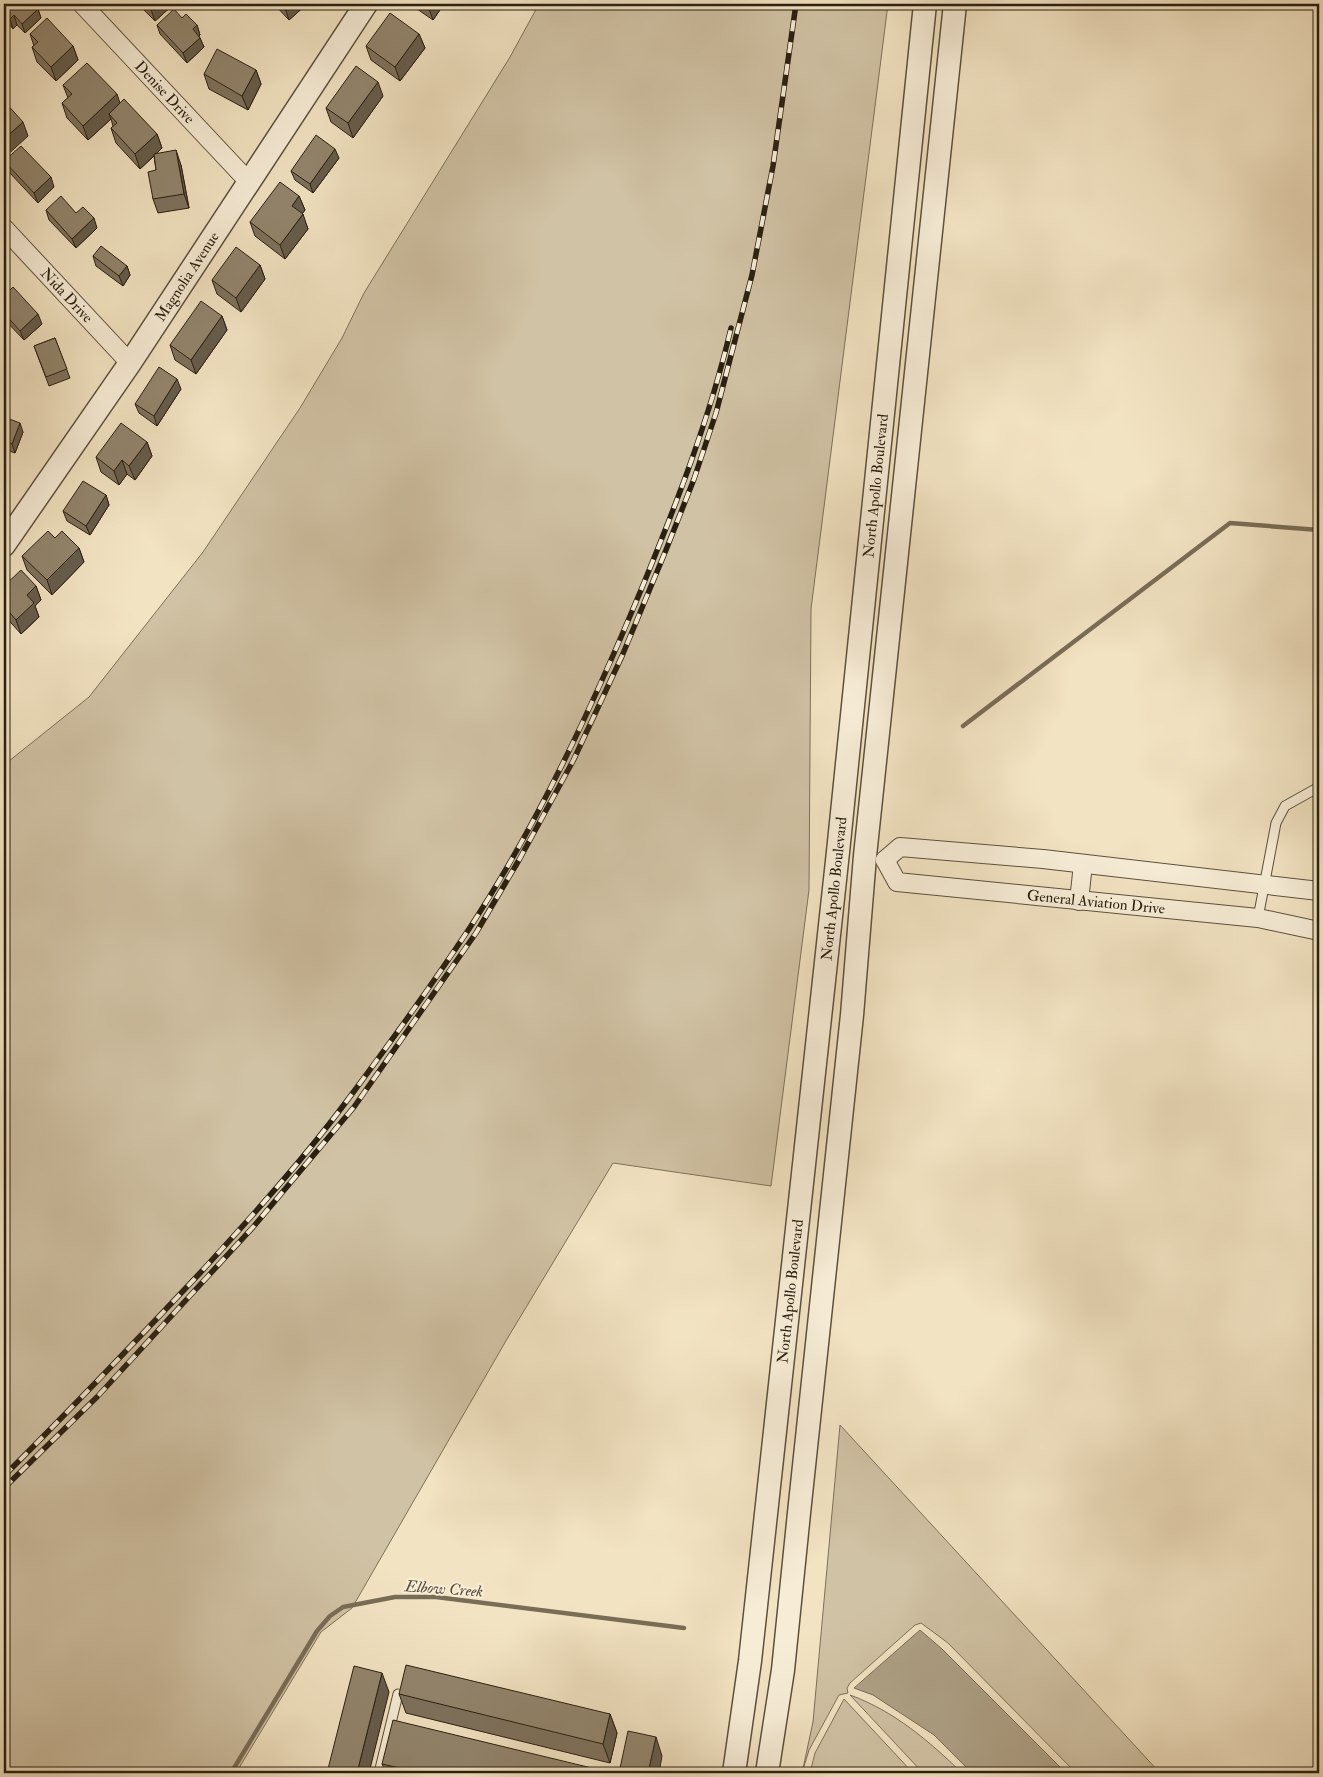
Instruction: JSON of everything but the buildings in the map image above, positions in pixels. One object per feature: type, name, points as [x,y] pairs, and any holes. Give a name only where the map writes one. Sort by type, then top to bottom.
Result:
[{"type":"street","name":"Denise Drive","points":[[82,4],[248,181]]},
{"type":"street","name":"Magnolia Avenue","points":[[6,539],[130,363],[365,4]]},
{"type":"street","name":"North Apollo Boulevard","points":[[734,1773],[750,1662],[838,852],[925,4]]},
{"type":"street","name":"North Apollo Boulevard","points":[[767,1773],[783,1670],[852,1015],[875,858],[956,4]]},
{"type":"street","name":"Nida Drive","points":[[4,228],[130,363]]},
{"type":"street","points":[[838,852],[875,858],[900,847],[988,853],[1264,884],[1319,892]]},
{"type":"street","name":"General Aviation Drive","points":[[875,858],[897,882],[1258,918],[1319,931]]},
{"type":"street","points":[[1079,901],[1083,864]]},
{"type":"lane","points":[[1258,918],[1276,822],[1285,806],[1319,787]]},
{"type":"lane","points":[[379,1773],[398,1694]]},
{"type":"lane","points":[[391,1726],[400,1728]]},
{"type":"shaded area","points":[[539,4],[888,4],[811,609],[809,890],[771,1186],[613,1163],[507,1339],[352,1608],[321,1632],[236,1773],[4,1773],[4,765],[89,697],[203,552],[300,408],[342,338],[364,293],[510,57]]},
{"type":"shaded area","points":[[840,1425],[1160,1773],[1076,1773],[948,1643],[921,1623],[915,1625],[850,1683],[847,1688],[848,1693],[839,1695],[809,1750],[802,1773],[813,1722]]},
{"type":"shaded area","points":[[920,1630],[942,1649],[1066,1773],[972,1773],[934,1735],[873,1695],[854,1688]]},
{"type":"shaded area","points":[[850,1695],[896,1718],[937,1750],[962,1773],[923,1773]]},
{"type":"shaded area","points":[[844,1699],[913,1773],[810,1773],[815,1753]]},
{"type":"waterway","points":[[963,726],[1230,523],[1319,530]]},
{"type":"waterway","name":"Elbow Creek","points":[[231,1773],[317,1631],[330,1616],[343,1607],[395,1597],[436,1597],[684,1628]]},
{"type":"railway","points":[[4,1488],[97,1397],[254,1226],[354,1107],[476,933],[519,860],[573,761],[622,656],[666,550],[694,479],[716,413],[752,275],[773,166],[796,4]]},
{"type":"railway","points":[[4,1476],[201,1272],[296,1165],[332,1121],[380,1056],[469,929],[541,806],[604,677],[667,526],[691,461],[723,362],[731,328]]}]
